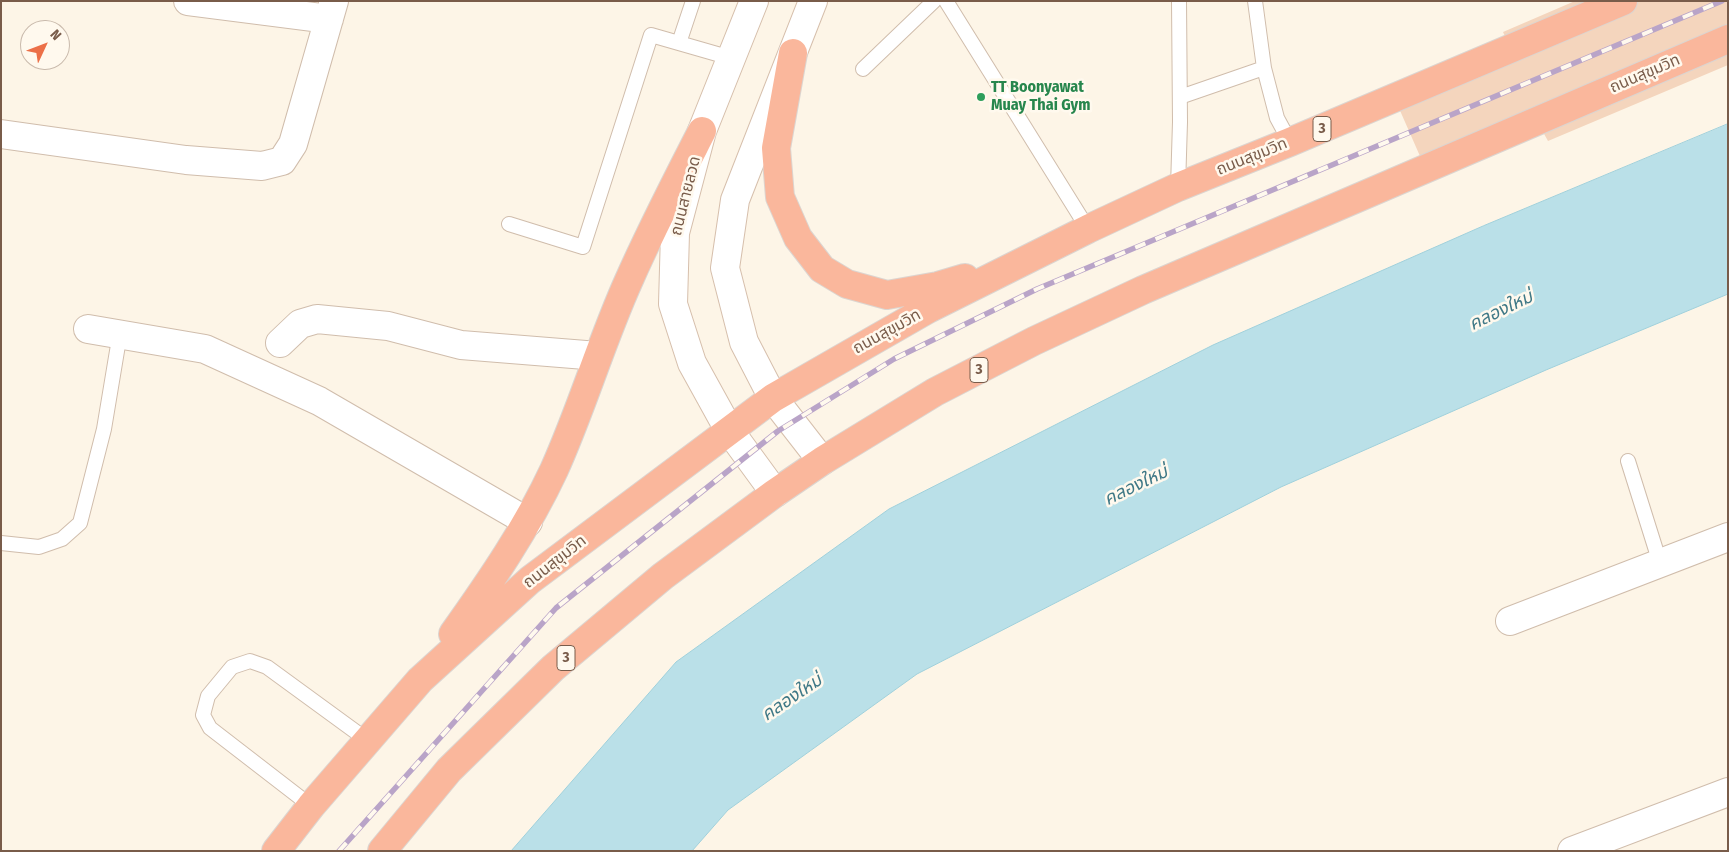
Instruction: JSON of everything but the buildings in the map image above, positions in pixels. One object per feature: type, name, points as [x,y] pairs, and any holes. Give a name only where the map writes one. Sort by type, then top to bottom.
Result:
[{"type":"highway","name":"ถนนสุขุมวิท","points":[[276,851],[311,806],[420,680],[530,580],[773,398],[922,313],[1088,228],[1178,187],[1290,142],[1623,1]]},
{"type":"highway","name":"ถนนสุขุมวิท","points":[[382,851],[449,770],[553,668],[663,576],[775,493],[822,461],[935,392],[1034,341],[1152,286],[1728,39]]},
{"type":"highway","points":[[793,53],[776,148],[780,197],[798,238],[822,269],[847,284],[887,295],[938,286],[1022,261]]},
{"type":"highway","points":[[420,680],[473,606],[528,522],[574,423],[628,281],[702,131]]},
{"type":"street","points":[[1,134],[186,160],[262,166],[282,161],[293,144],[331,10],[188,1]]},
{"type":"street","name":"ถนนสายลวด","points":[[754,1],[702,131],[675,233],[673,304],[692,364],[729,430],[775,493]]},
{"type":"street","points":[[812,1],[735,200],[725,268],[744,342],[773,398],[822,461]]},
{"type":"street","points":[[280,342],[300,324],[317,319],[388,326],[461,345],[598,356]]},
{"type":"street","points":[[88,330],[205,349],[319,402],[528,522]]},
{"type":"street","points":[[1510,621],[1728,537]]},
{"type":"street","points":[[1572,851],[1728,792]]},
{"type":"lane","points":[[679,43],[693,1]]},
{"type":"lane","points":[[863,69],[934,1]]},
{"type":"lane","points":[[946,1],[1088,228]]},
{"type":"lane","points":[[1178,187],[1180,97],[1179,1]]},
{"type":"lane","points":[[1255,1],[1264,68],[1277,118],[1290,142]]},
{"type":"lane","points":[[509,224],[583,247],[651,35],[731,58]]},
{"type":"lane","points":[[1180,97],[1264,68]]},
{"type":"lane","points":[[1,543],[39,547],[62,539],[80,523],[104,429],[120,334]]},
{"type":"lane","points":[[1628,461],[1660,563]]},
{"type":"lane","points":[[311,806],[210,728],[203,715],[208,696],[232,667],[250,661],[267,668],[368,740]]},
{"type":"water","name":"คลองใหม่","points":[[1728,124],[1728,294],[1546,370],[1281,487],[917,674],[728,810],[692,851],[511,851],[676,662],[889,509],[1213,345],[1483,226]]},
{"type":"railway","points":[[339,851],[556,608],[778,431],[894,359],[1037,289],[1722,1]]},
{"type":"place","name":"TT Boonyawat Muay Thai Gym","points":[[981,97]]}]
